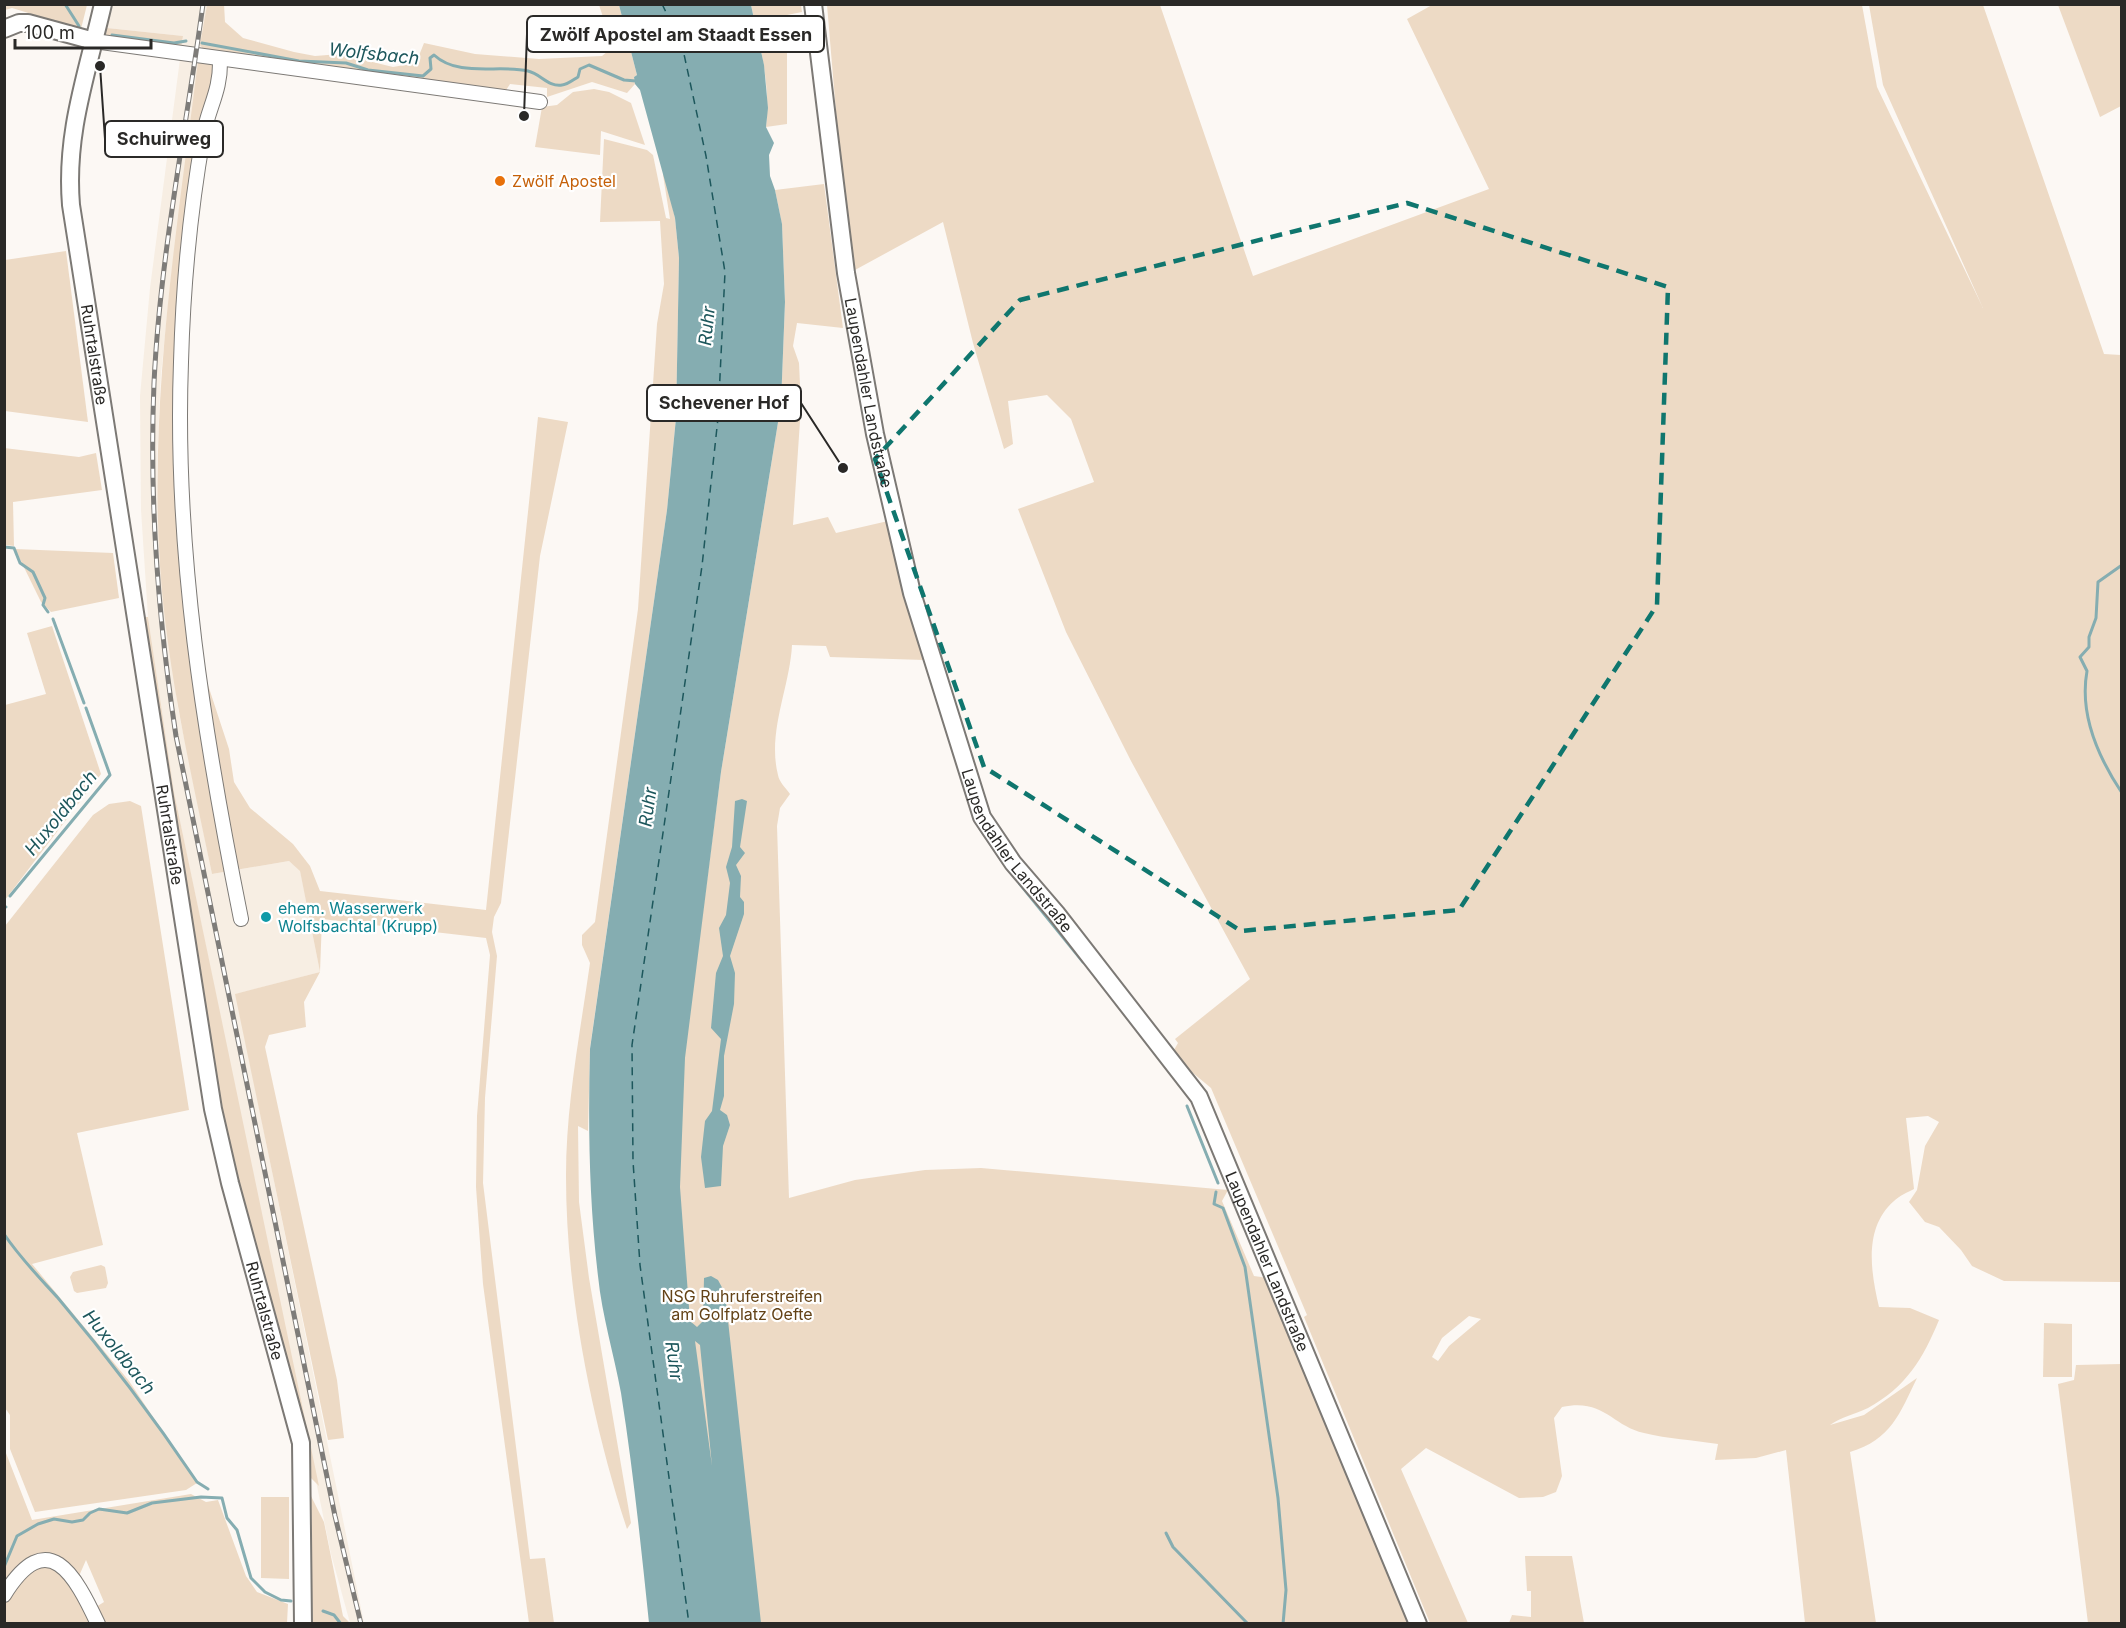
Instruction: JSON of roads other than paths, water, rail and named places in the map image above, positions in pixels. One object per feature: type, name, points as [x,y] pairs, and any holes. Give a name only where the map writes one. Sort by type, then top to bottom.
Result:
[{"type":"main road","name":"Ruhrtalstraße","points":[[103,4],[72,130],[69,175],[71,206],[213,1109],[230,1183],[301,1443],[303,1623]]},
{"type":"main road","name":"Laupendahler Landstraße","points":[[813,4],[846,273],[875,434],[912,593],[982,817],[1012,863],[1063,922],[1199,1097],[1418,1623]]},
{"type":"main road","points":[[7,24],[28,23],[94,41]]},
{"type":"street","points":[[94,41],[540,102]]},
{"type":"street","points":[[220,59],[221,82],[203,135],[186,279],[181,362],[180,448],[191,618],[213,780],[241,919]]},
{"type":"street","points":[[4,1595],[26,1569],[39,1560],[47,1560],[57,1563],[73,1575],[98,1623]]},
{"type":"water","name":"Ruhr","points":[[619,5],[751,5],[764,65],[768,108],[766,127],[774,143],[769,155],[770,176],[782,224],[785,302],[781,404],[721,772],[685,1058],[680,1187],[690,1321],[697,1327],[703,1321],[704,1278],[711,1276],[718,1280],[725,1293],[761,1623],[649,1623],[625,1422],[600,1291],[595,1248],[589,1134],[590,1049],[667,510],[676,418],[679,258],[675,218],[640,90],[635,84],[634,77],[637,75]],"holes":[[[695,1341],[700,1345],[712,1466]]]},
{"type":"water","points":[[742,799],[747,801],[740,847],[745,853],[736,865],[741,876],[740,897],[744,902],[744,914],[730,956],[735,973],[734,1004],[724,1056],[724,1096],[720,1110],[727,1115],[730,1125],[723,1146],[721,1186],[705,1188],[701,1157],[705,1121],[712,1111],[721,1039],[711,1028],[716,973],[723,956],[719,928],[726,915],[730,883],[726,867],[732,847],[735,801]]},
{"type":"waterway","name":"Wolfsbach","points":[[65,4],[79,26]]},
{"type":"waterway","name":"Wolfsbach","points":[[112,35],[174,43],[186,41]]},
{"type":"waterway","name":"Wolfsbach","points":[[202,43],[299,61],[346,63],[368,70],[423,76],[431,69],[430,58],[434,55],[455,66],[528,71],[557,85],[564,85],[572,81],[578,77],[580,69],[589,65],[624,80],[636,81]]},
{"type":"waterway","name":"Huxoldbach","points":[[4,547],[14,548],[20,563],[33,572],[45,598],[43,605],[48,612]]},
{"type":"waterway","points":[[2122,565],[2098,582],[2096,618],[2089,637],[2089,647],[2080,657],[2087,671],[2086,704],[2092,735],[2105,765],[2122,793]]},
{"type":"waterway","name":"Huxoldbach","points":[[53,619],[84,703]]},
{"type":"waterway","name":"Huxoldbach","points":[[10,896],[110,775],[86,708]]},
{"type":"waterway","points":[[979,827],[1004,864]]},
{"type":"waterway","points":[[1019,883],[1083,962]]},
{"type":"waterway","points":[[1187,1106],[1218,1183]]},
{"type":"waterway","points":[[1216,1192],[1214,1204],[1223,1208],[1245,1267],[1278,1498],[1286,1590],[1283,1624]]},
{"type":"waterway","name":"Huxoldbach","points":[[4,1234],[113,1365],[197,1482],[208,1489]]},
{"type":"waterway","points":[[4,1567],[17,1536],[38,1524],[54,1519],[72,1522],[83,1520],[90,1513],[99,1509],[127,1513],[152,1503],[201,1497],[222,1498],[227,1518],[237,1530],[251,1578],[265,1592],[281,1600],[291,1601]]},
{"type":"waterway","points":[[1166,1533],[1173,1547],[1248,1624]]},
{"type":"waterway","points":[[323,1611],[334,1615],[341,1624]]},
{"type":"railway","points":[[203,4],[168,240],[154,383],[154,516],[164,648],[176,736],[335,1516],[361,1624]]},
{"type":"place","name":"Schuirweg","points":[[100,66]]},
{"type":"place","name":"Zwölf Apostel am Staadt Essen","points":[[524,116]]},
{"type":"place","name":"Zwölf Apostel","points":[[500,181]]},
{"type":"place","name":"Schevener Hof","points":[[843,468]]},
{"type":"place","name":"ehem. Wasserwerk Wolfsbachtal (Krupp)","points":[[266,917]]},
{"type":"park label","name":"NSG Ruhruferstreifen am Golfplatz Oefte","points":[[742,1305]]}]
